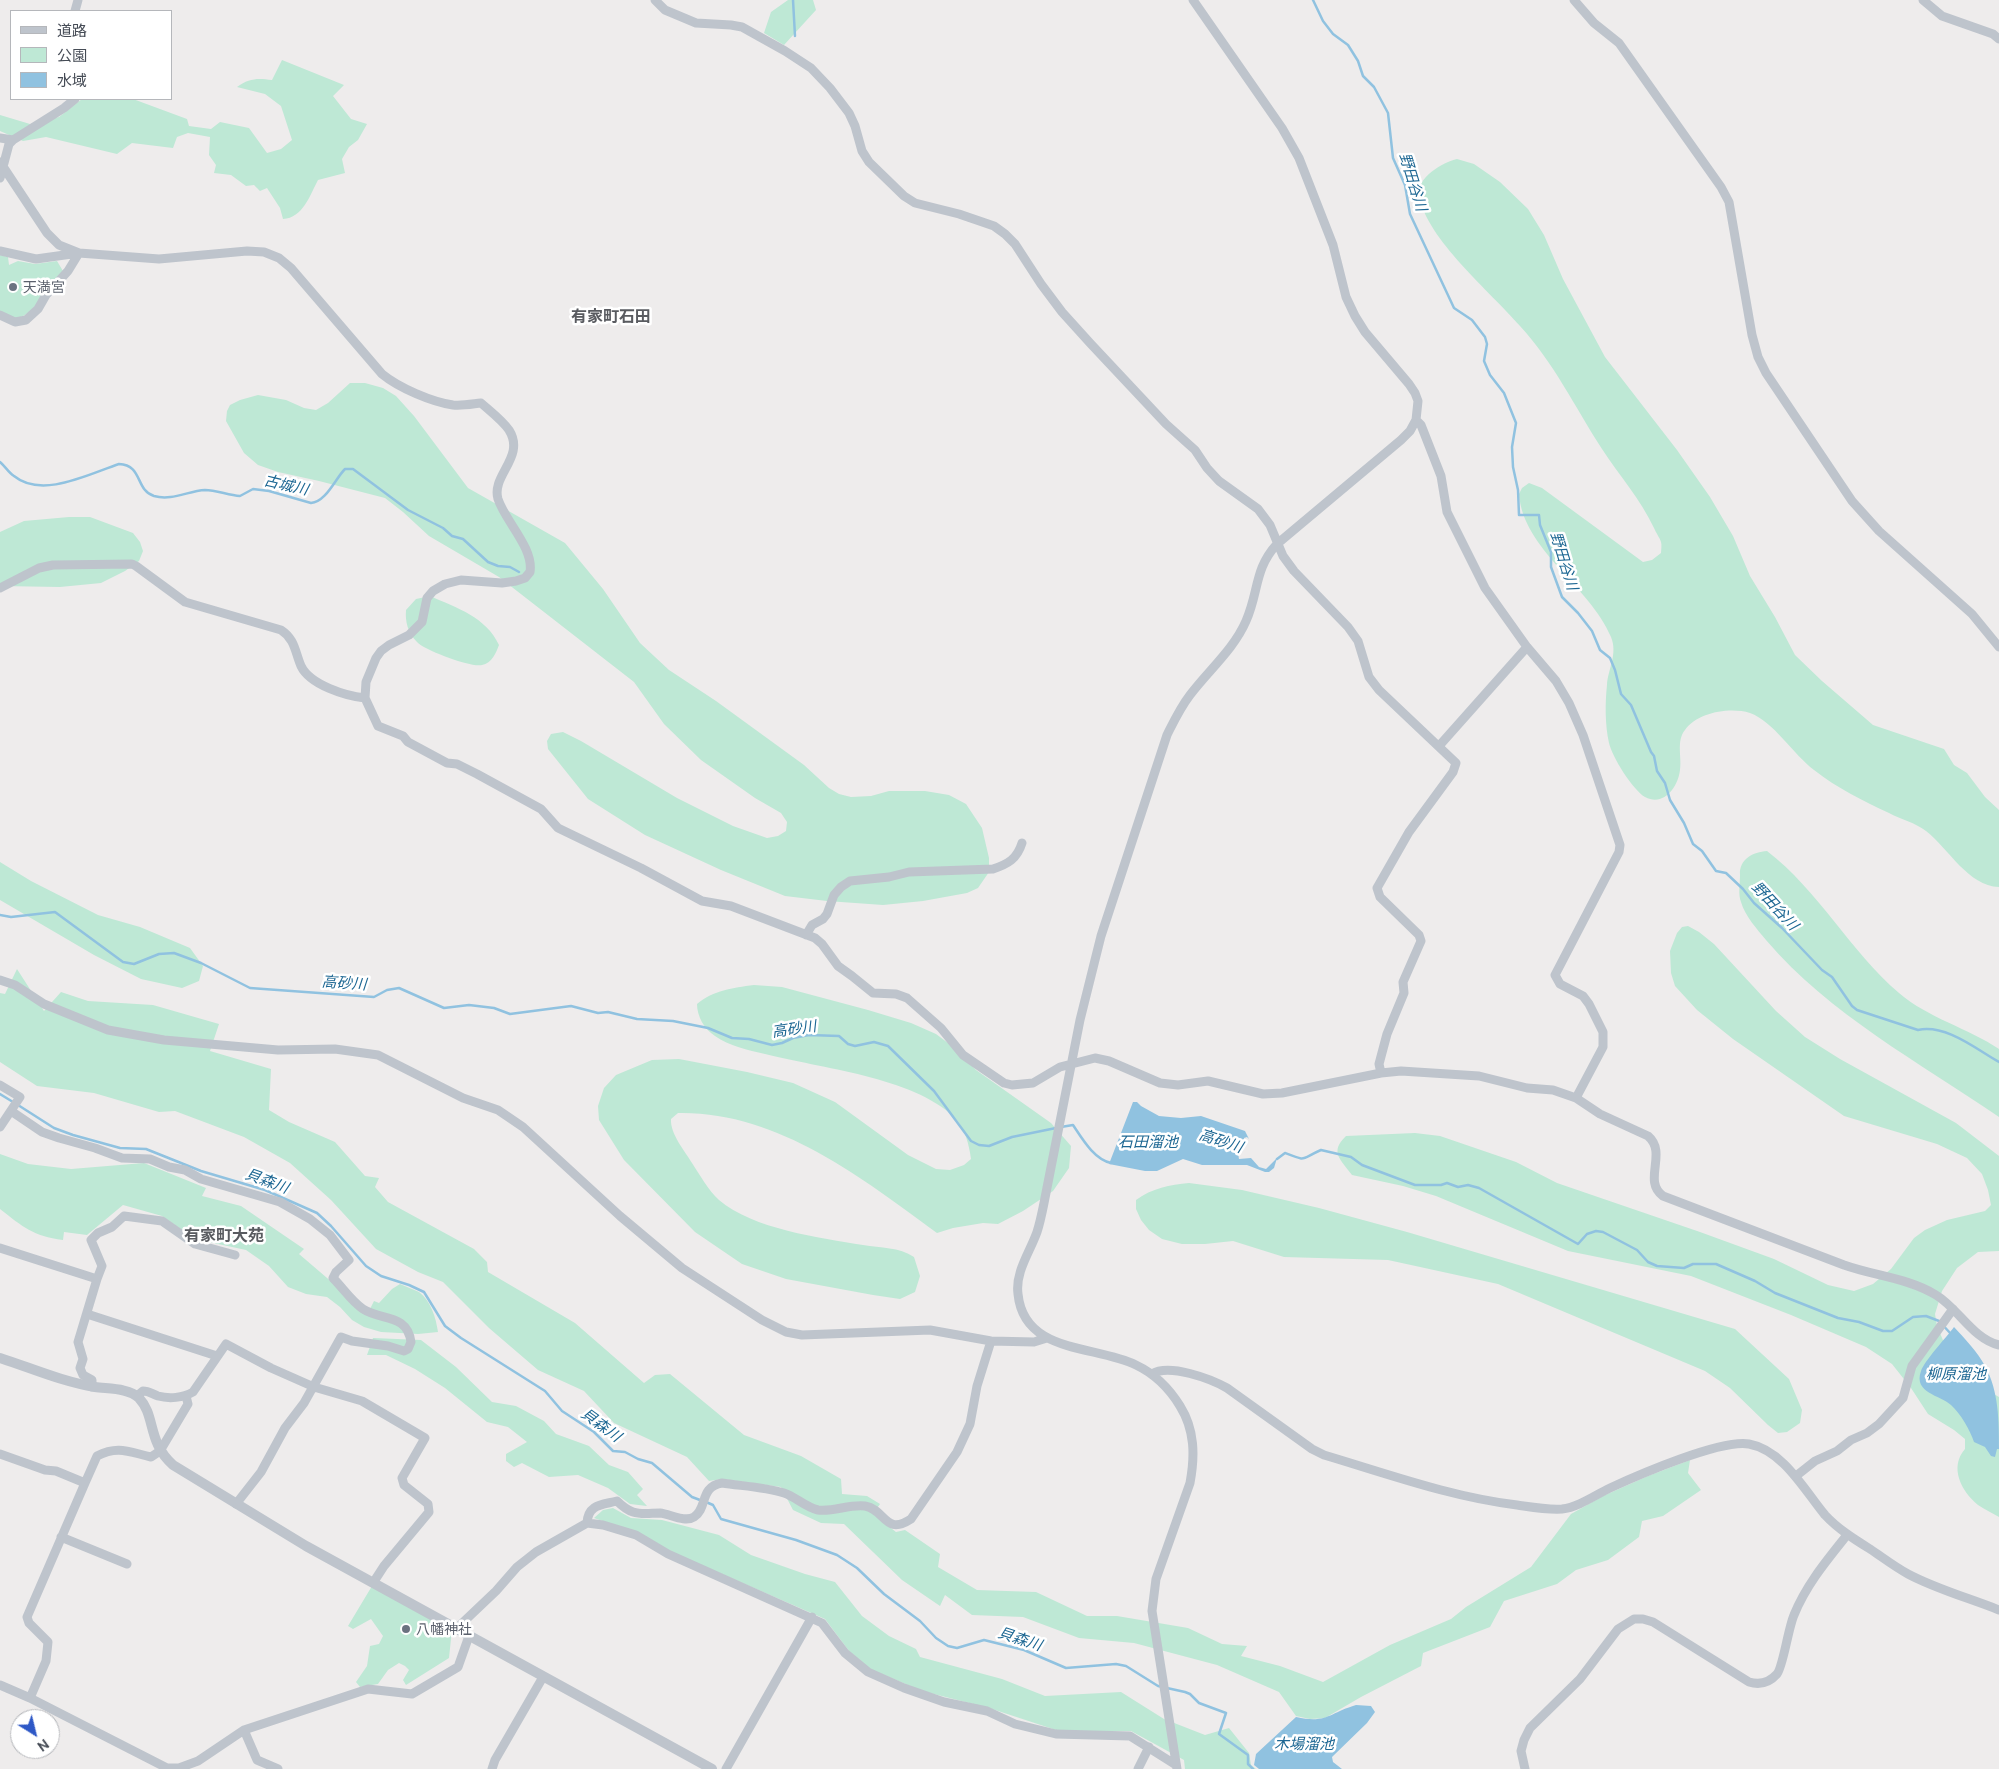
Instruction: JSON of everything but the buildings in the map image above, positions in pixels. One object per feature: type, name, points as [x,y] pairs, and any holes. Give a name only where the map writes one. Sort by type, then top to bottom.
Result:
[{"type":"street","points":[[655,0],[665,10],[696,23],[742,27],[785,50],[811,68],[830,88],[855,126],[862,151],[869,162],[904,196],[915,203],[959,214],[994,226],[1006,234],[1062,312],[1166,424],[1191,446],[1219,481],[1258,509],[1270,525],[1283,556],[1294,571],[1348,627],[1358,641],[1369,677],[1379,690],[1454,760],[1456,767],[1409,832],[1377,888],[1380,897],[1419,935],[1422,941],[1403,982],[1404,993],[1379,1064],[1381,1073]]},
{"type":"street","points":[[1177,1767],[1152,1610],[1156,1579],[1190,1483],[1194,1453],[1192,1437],[1182,1410],[1164,1384],[1152,1374],[1119,1358],[1072,1347],[1046,1338],[1038,1332],[1025,1315],[1019,1301],[1017,1284],[1020,1272],[1037,1232],[1044,1203],[1080,1020],[1101,936],[1167,735],[1180,710],[1234,642],[1245,624],[1252,608],[1260,568],[1269,553],[1277,544],[1410,431],[1416,420],[1418,401],[1415,393],[1403,376],[1365,332],[1346,297],[1333,245],[1299,158],[1276,120],[1193,0]]},
{"type":"street","points":[[1574,0],[1594,23],[1619,43],[1721,187],[1729,202],[1752,335],[1758,357],[1766,374],[1852,501],[1879,531],[1972,614],[1999,647]]},
{"type":"street","points":[[1923,0],[1942,16],[1993,34],[1999,39]]},
{"type":"street","points":[[0,178],[2,164],[9,144],[74,100]]},
{"type":"street","points":[[0,138],[13,140]]},
{"type":"street","points":[[2,164],[47,233],[58,245],[79,253]]},
{"type":"street","points":[[0,251],[36,259],[79,253],[159,259],[247,251],[264,252],[279,258],[291,268],[389,380],[432,399],[454,405],[481,403],[509,431],[512,438],[510,462],[498,481],[496,490],[499,501],[530,558],[530,572],[525,578],[516,581],[502,583],[461,580],[445,584],[433,591],[427,598],[422,622],[418,628],[409,636],[389,646],[376,658],[366,682],[365,698],[375,722],[382,729],[403,736],[408,742],[446,763],[456,764],[541,809],[558,828],[641,868],[702,901],[731,906],[818,940],[838,966],[873,993],[896,994],[907,998],[941,1028],[962,1055],[1004,1083],[1018,1085],[1033,1083],[1060,1067],[1095,1058],[1109,1061],[1160,1083],[1178,1085],[1208,1081],[1263,1094],[1282,1093],[1381,1073],[1401,1071],[1479,1076],[1527,1088],[1553,1090],[1576,1098],[1600,1114],[1653,1140],[1657,1149],[1654,1184],[1657,1192],[1663,1196],[1844,1266],[1912,1283],[1937,1296],[1953,1308],[1983,1337],[1999,1345]]},
{"type":"street","points":[[0,315],[15,322],[26,320],[38,310],[46,295],[68,271],[79,253]]},
{"type":"street","points":[[1416,420],[1421,426],[1440,476],[1444,501],[1451,522],[1485,588],[1527,647],[1556,681],[1569,703],[1583,735],[1620,845],[1619,852],[1555,975],[1560,984],[1583,996],[1589,1004],[1602,1032],[1603,1048],[1576,1098]]},
{"type":"street","points":[[0,588],[39,568],[52,565],[132,564],[185,602],[199,608],[281,630],[291,639],[301,665],[308,676],[349,696],[365,698]]},
{"type":"street","points":[[1439,746],[1527,647]]},
{"type":"street","points":[[806,935],[812,926],[827,914],[834,895],[850,881],[889,877],[909,872],[994,869],[1014,859],[1019,853],[1022,843]]},
{"type":"street","points":[[0,980],[15,985],[44,1004],[108,1030],[164,1040],[278,1050],[335,1049],[378,1055],[463,1098],[498,1110],[523,1127],[620,1216],[682,1268],[762,1320],[786,1332],[802,1336],[930,1330],[990,1341],[1034,1342],[1046,1338]]},
{"type":"street","points":[[0,1085],[20,1097],[0,1127]]},
{"type":"street","points":[[14,1107],[42,1132],[122,1158],[150,1159],[169,1167],[184,1170],[201,1179],[280,1202],[310,1219],[330,1235],[349,1260],[336,1272],[333,1278],[366,1311],[386,1316],[402,1324],[408,1331],[411,1342],[408,1349],[404,1351],[388,1346],[352,1341],[341,1337],[314,1387],[285,1428],[261,1472],[236,1504]]},
{"type":"street","points":[[92,1387],[92,1380],[83,1375],[80,1368],[83,1359],[78,1342],[102,1266],[91,1240],[98,1233],[112,1227],[124,1216],[162,1221],[195,1244],[235,1255]]},
{"type":"street","points":[[0,1248],[97,1279]]},
{"type":"street","points":[[1796,1476],[1815,1461],[1837,1451],[1843,1444],[1867,1433],[1879,1424],[1903,1398],[1912,1366],[1953,1308]]},
{"type":"street","points":[[87,1314],[217,1356]]},
{"type":"street","points":[[587,1523],[588,1514],[591,1510],[617,1502],[634,1513],[661,1513],[687,1519],[696,1516],[711,1488],[715,1484],[722,1483],[781,1492],[817,1510],[854,1506],[871,1508],[887,1523],[896,1526],[903,1524],[911,1519],[957,1452],[970,1424],[977,1386],[990,1341]]},
{"type":"street","points":[[137,1396],[143,1391],[158,1396],[177,1398],[193,1392],[226,1344],[271,1368],[314,1387],[362,1401],[425,1438],[402,1478],[404,1485],[428,1504],[429,1512],[372,1583]]},
{"type":"street","points":[[0,1358],[92,1387],[128,1391],[137,1396],[145,1407],[155,1442],[160,1451],[173,1465],[306,1546],[712,1769]]},
{"type":"street","points":[[1152,1374],[1162,1370],[1196,1374],[1212,1380],[1227,1388],[1312,1449],[1455,1494],[1490,1502],[1562,1509],[1575,1506],[1640,1475],[1702,1453],[1738,1444],[1748,1444],[1764,1450],[1796,1476],[1824,1513],[1847,1535],[1908,1574],[1999,1610]]},
{"type":"street","points":[[30,1698],[46,1661],[48,1642],[29,1624],[27,1617],[97,1456],[109,1450],[118,1449],[151,1456],[160,1451],[188,1404],[186,1396]]},
{"type":"street","points":[[0,1454],[44,1470],[56,1471],[85,1483]]},
{"type":"street","points":[[456,1630],[496,1591],[517,1567],[536,1552],[587,1523],[603,1524],[636,1535],[668,1554],[822,1622],[845,1653],[868,1672],[904,1688],[944,1702],[987,1711],[1015,1724],[1056,1734],[1130,1736],[1150,1747],[1177,1767]]},
{"type":"street","points":[[1525,1769],[1521,1752],[1530,1728],[1580,1679],[1615,1632],[1630,1620],[1643,1619],[1653,1622],[1749,1682],[1762,1684],[1770,1680],[1779,1671],[1789,1627],[1802,1596],[1822,1566],[1847,1535]]},
{"type":"street","points":[[61,1537],[127,1564]]},
{"type":"street","points":[[726,1769],[812,1617]]},
{"type":"street","points":[[0,1685],[30,1698],[154,1766],[179,1768],[198,1761],[244,1730],[368,1689],[412,1694],[458,1667],[468,1636]]},
{"type":"street","points":[[492,1769],[495,1760],[543,1677]]},
{"type":"street","points":[[244,1730],[256,1760],[278,1769]]},
{"type":"street","points":[[1138,1769],[1150,1747]]},
{"type":"green space","points":[[788,0],[813,0],[816,10],[784,45],[764,33],[771,12]]},
{"type":"green space","points":[[282,60],[344,85],[333,96],[351,119],[367,124],[358,140],[349,147],[342,159],[345,173],[318,180],[305,205],[296,215],[290,218],[283,219],[280,208],[267,188],[260,191],[254,185],[246,186],[231,175],[214,173],[216,165],[209,155],[210,137],[188,133],[177,137],[173,148],[132,143],[117,154],[46,137],[23,141],[0,131],[0,115],[30,124],[59,117],[81,100],[136,100],[187,119],[189,126],[211,129],[220,122],[249,128],[267,153],[281,149],[292,140],[281,106],[265,94],[237,87],[254,79],[272,80]]},
{"type":"green space","points":[[1457,159],[1474,164],[1500,182],[1528,209],[1544,235],[1563,279],[1605,357],[1677,450],[1710,497],[1733,536],[1750,576],[1795,655],[1873,725],[1944,749],[1954,765],[1967,773],[1985,797],[1999,810],[1999,887],[1988,885],[1968,874],[1922,828],[1860,799],[1823,777],[1806,764],[1767,723],[1750,713],[1742,711],[1715,712],[1691,724],[1682,734],[1679,776],[1673,789],[1664,797],[1652,799],[1645,797],[1629,781],[1611,749],[1607,729],[1606,692],[1612,661],[1613,643],[1611,637],[1588,601],[1544,550],[1532,533],[1523,514],[1519,494],[1522,488],[1529,483],[1542,488],[1643,562],[1652,560],[1661,553],[1661,542],[1643,508],[1602,449],[1543,355],[1508,312],[1446,247],[1424,212],[1419,195],[1422,183],[1438,167]]},
{"type":"green space","points":[[0,255],[8,257],[9,265],[18,261],[35,264],[57,261],[63,271],[41,300],[21,317],[13,318],[0,311]]},
{"type":"green space","points":[[350,383],[365,383],[383,388],[396,396],[414,416],[468,488],[565,543],[603,589],[640,643],[669,670],[716,701],[804,765],[829,788],[839,794],[851,797],[871,796],[889,791],[925,791],[949,795],[966,804],[982,828],[989,858],[989,872],[978,888],[967,893],[923,901],[883,905],[785,896],[721,870],[645,835],[588,799],[548,749],[547,741],[551,734],[563,732],[581,741],[677,798],[733,826],[767,838],[778,836],[786,831],[787,822],[781,813],[755,798],[701,760],[664,724],[634,682],[499,577],[429,536],[385,498],[278,472],[258,465],[244,453],[226,421],[230,405],[240,400],[258,395],[286,400],[304,408],[316,410],[328,403]]},
{"type":"green space","points":[[90,517],[133,533],[140,542],[143,551],[139,561],[125,571],[101,583],[60,587],[0,586],[0,532],[24,521]]},
{"type":"green space","points":[[430,596],[470,614],[487,627],[499,645],[491,660],[482,665],[469,664],[438,654],[417,642],[411,635],[408,627],[406,610],[416,599]]},
{"type":"green space","points":[[1767,851],[1803,884],[1865,959],[1899,993],[1910,1002],[1935,1016],[1999,1049],[1999,1117],[1876,1036],[1818,992],[1766,940],[1745,912],[1740,899],[1739,889],[1740,869],[1744,861],[1752,855]]},
{"type":"green space","points":[[0,862],[31,881],[98,915],[140,927],[190,948],[203,966],[199,981],[182,988],[141,979],[94,955],[0,900]]},
{"type":"green space","points":[[1688,926],[1714,944],[1776,1011],[1805,1037],[1840,1059],[1956,1123],[1999,1156],[1999,1251],[1978,1252],[1957,1268],[1942,1291],[1935,1314],[1937,1326],[1945,1345],[1980,1386],[1999,1397],[1999,1517],[1978,1505],[1962,1486],[1959,1478],[1958,1463],[1965,1449],[1965,1439],[1928,1414],[1892,1364],[1866,1347],[1691,1276],[1568,1251],[1436,1196],[1403,1186],[1352,1175],[1338,1156],[1338,1147],[1346,1136],[1415,1133],[1440,1136],[1516,1162],[1557,1183],[1774,1259],[1828,1285],[1854,1291],[1873,1284],[1891,1269],[1914,1238],[1925,1230],[1947,1220],[1985,1211],[1991,1205],[1982,1174],[1967,1158],[1937,1144],[1844,1116],[1733,1039],[1697,1010],[1675,986],[1671,973],[1670,951],[1677,933],[1682,927]]},
{"type":"green space","points":[[17,969],[44,1011],[61,992],[88,1001],[153,1005],[219,1024],[210,1051],[271,1069],[269,1110],[289,1122],[335,1142],[365,1176],[379,1178],[375,1187],[388,1202],[474,1249],[487,1262],[488,1272],[575,1323],[644,1383],[655,1375],[670,1374],[744,1435],[801,1456],[841,1479],[842,1494],[867,1496],[880,1504],[873,1514],[896,1532],[905,1530],[940,1554],[938,1567],[977,1590],[1036,1592],[1087,1616],[1117,1616],[1188,1628],[1222,1644],[1247,1646],[1241,1656],[1280,1666],[1323,1682],[1390,1645],[1451,1619],[1466,1607],[1531,1567],[1571,1514],[1603,1496],[1690,1460],[1688,1473],[1701,1490],[1663,1516],[1642,1521],[1639,1537],[1608,1560],[1576,1570],[1557,1584],[1504,1601],[1490,1627],[1423,1653],[1421,1666],[1325,1718],[1310,1719],[1296,1716],[1279,1692],[1217,1665],[1134,1643],[1079,1638],[1023,1617],[972,1615],[945,1595],[940,1606],[902,1580],[844,1524],[821,1523],[793,1510],[781,1487],[722,1479],[709,1481],[687,1457],[614,1423],[584,1391],[538,1370],[489,1328],[443,1282],[418,1272],[376,1249],[331,1200],[290,1163],[244,1137],[175,1111],[159,1112],[94,1093],[37,1086],[0,1062],[0,993],[5,994]]},
{"type":"green space","points":[[754,985],[782,987],[868,1010],[911,1023],[936,1034],[956,1049],[976,1070],[1051,1123],[1071,1146],[1069,1168],[1053,1191],[1023,1211],[998,1224],[983,1223],[937,1233],[847,1170],[816,1151],[783,1135],[749,1123],[714,1115],[678,1113],[671,1119],[671,1125],[679,1142],[711,1192],[733,1210],[768,1225],[788,1231],[902,1251],[914,1257],[920,1276],[915,1292],[900,1299],[786,1279],[742,1264],[695,1232],[624,1160],[599,1120],[598,1106],[604,1088],[616,1075],[652,1060],[679,1059],[747,1072],[793,1083],[835,1102],[908,1155],[936,1169],[950,1170],[964,1165],[971,1159],[966,1136],[958,1121],[936,1103],[915,1092],[864,1076],[739,1047],[720,1039],[704,1026],[697,1009],[697,1004],[703,999],[731,989]]},
{"type":"green space","points":[[0,1154],[28,1164],[71,1169],[144,1163],[206,1188],[202,1196],[241,1206],[304,1249],[299,1254],[368,1313],[374,1301],[379,1303],[392,1289],[400,1284],[419,1292],[427,1300],[432,1310],[438,1332],[418,1334],[381,1332],[364,1327],[352,1320],[327,1297],[306,1294],[288,1287],[269,1266],[246,1250],[195,1239],[162,1216],[123,1205],[87,1235],[64,1232],[63,1240],[36,1233],[22,1226],[0,1209]]},
{"type":"green space","points":[[1189,1183],[1242,1190],[1319,1208],[1407,1232],[1735,1329],[1789,1379],[1802,1410],[1800,1423],[1787,1432],[1778,1433],[1730,1388],[1705,1371],[1498,1284],[1388,1260],[1284,1257],[1233,1241],[1182,1244],[1162,1239],[1149,1230],[1141,1220],[1136,1209],[1136,1200],[1161,1188]]},
{"type":"green space","points":[[373,1338],[421,1340],[456,1367],[492,1402],[516,1406],[544,1421],[556,1434],[589,1446],[609,1465],[628,1472],[643,1489],[637,1495],[647,1506],[630,1504],[608,1488],[578,1475],[549,1477],[522,1463],[514,1467],[506,1461],[506,1454],[527,1442],[508,1427],[487,1422],[445,1388],[415,1369],[386,1355],[367,1355]]},
{"type":"green space","points":[[613,1508],[631,1518],[662,1520],[719,1535],[751,1555],[805,1574],[835,1582],[862,1616],[889,1636],[916,1649],[920,1657],[1002,1679],[1045,1696],[1121,1692],[1164,1719],[1205,1735],[1229,1728],[1249,1753],[1251,1765],[1256,1769],[1185,1769],[1184,1760],[1131,1731],[1059,1731],[989,1708],[922,1691],[870,1669],[849,1651],[825,1619],[669,1551],[639,1534],[594,1518],[603,1510]]},
{"type":"green space","points":[[372,1586],[452,1629],[449,1658],[406,1685],[403,1680],[409,1670],[399,1663],[388,1670],[378,1684],[360,1687],[356,1682],[367,1666],[370,1646],[379,1644],[383,1636],[371,1619],[353,1629],[348,1626]]},
{"type":"water","name":"石田溜池","points":[[1133,1102],[1137,1102],[1159,1116],[1181,1118],[1201,1116],[1245,1131],[1249,1139],[1247,1137],[1244,1138],[1243,1151],[1238,1153],[1239,1159],[1251,1158],[1259,1167],[1266,1169],[1277,1158],[1274,1168],[1269,1172],[1265,1172],[1247,1165],[1202,1165],[1183,1159],[1157,1171],[1145,1171],[1109,1164]]},
{"type":"water","name":"柳原溜池","points":[[1954,1327],[1971,1345],[1990,1376],[1996,1396],[1999,1428],[1999,1449],[1997,1449],[1995,1457],[1991,1456],[1985,1447],[1974,1442],[1965,1422],[1951,1405],[1924,1389],[1921,1384],[1920,1378],[1923,1366]]},
{"type":"water","name":"木場溜池","points":[[1356,1705],[1371,1706],[1375,1712],[1367,1723],[1332,1757],[1333,1762],[1342,1769],[1259,1769],[1254,1765],[1256,1754],[1296,1717],[1315,1719],[1328,1717]]},
{"type":"waterway","points":[[793,0],[795,36]]},
{"type":"waterway","name":"野田谷川","points":[[1313,0],[1323,21],[1333,34],[1348,45],[1358,61],[1363,76],[1374,87],[1388,113],[1393,158],[1405,185],[1410,214],[1454,308],[1472,320],[1485,337],[1487,344],[1484,361],[1490,375],[1504,393],[1516,423],[1512,447],[1513,467],[1518,490],[1519,515],[1539,515],[1540,525],[1551,552],[1551,567],[1562,597],[1592,631],[1600,650],[1610,658],[1621,694],[1631,705],[1654,756],[1657,771],[1665,783],[1670,800],[1684,823],[1693,844],[1702,851],[1716,871],[1726,873],[1822,970],[1832,977],[1852,1006],[1857,1010],[1918,1030],[1929,1029],[1950,1034],[1999,1062]]},
{"type":"waterway","name":"古城川","points":[[0,462],[14,476],[25,482],[38,485],[66,482],[119,464],[127,465],[132,469],[144,489],[154,496],[174,497],[205,490],[240,496],[253,489],[269,491],[311,503],[321,499],[345,469],[353,469],[408,510],[443,528],[452,536],[463,539],[488,562],[498,566],[510,567],[519,572]]},
{"type":"waterway","name":"高砂川","points":[[0,915],[11,917],[55,912],[123,962],[134,964],[159,954],[174,953],[201,963],[250,988],[374,997],[387,990],[399,988],[444,1008],[469,1005],[494,1008],[510,1014],[571,1006],[598,1013],[608,1012],[637,1019],[673,1021],[708,1028],[732,1038],[749,1039],[772,1045],[809,1035],[839,1036],[848,1044],[855,1046],[874,1042],[888,1046],[934,1091],[971,1141],[979,1145],[989,1146],[1012,1137],[1056,1128]]},
{"type":"waterway","name":"貝森川","points":[[0,1094],[13,1102]]},
{"type":"waterway","name":"貝森川","points":[[18,1105],[54,1128],[73,1135],[120,1148],[146,1149],[201,1171],[265,1190],[317,1213],[366,1266],[381,1276],[424,1292],[445,1326],[461,1338],[545,1391],[562,1411],[594,1432],[613,1451],[625,1452],[638,1459],[652,1463],[692,1497],[700,1500]]},
{"type":"waterway","name":"高砂川","points":[[1061,1127],[1073,1125],[1094,1153],[1111,1163]]},
{"type":"waterway","points":[[1277,1159],[1285,1153],[1297,1158],[1304,1158],[1321,1150],[1351,1157],[1362,1165],[1415,1185],[1441,1185],[1447,1183],[1458,1187],[1468,1185],[1479,1188],[1578,1244],[1587,1234],[1596,1231],[1603,1232],[1637,1250],[1648,1262],[1657,1266],[1684,1268],[1693,1264],[1716,1264],[1755,1281],[1775,1293],[1838,1318],[1859,1322],[1883,1331],[1892,1331],[1913,1317],[1926,1316],[1939,1321],[1951,1334]]},
{"type":"waterway","name":"貝森川","points":[[706,1502],[713,1505],[721,1519],[796,1540],[837,1555],[857,1568],[884,1594],[920,1621],[936,1638],[948,1646],[957,1648],[984,1640],[1024,1650],[1066,1668],[1116,1664],[1126,1666],[1158,1686],[1190,1694],[1199,1703],[1226,1713],[1219,1734],[1248,1755],[1248,1764],[1253,1769]]},
{"type":"place","name":"天満宮","points":[[13,287]]},
{"type":"place","name":"八幡神社","points":[[406,1629]]},
{"type":"district","name":"有家町石田","points":[[611,317]]},
{"type":"district","name":"有家町大苑","points":[[224,1236]]}]
